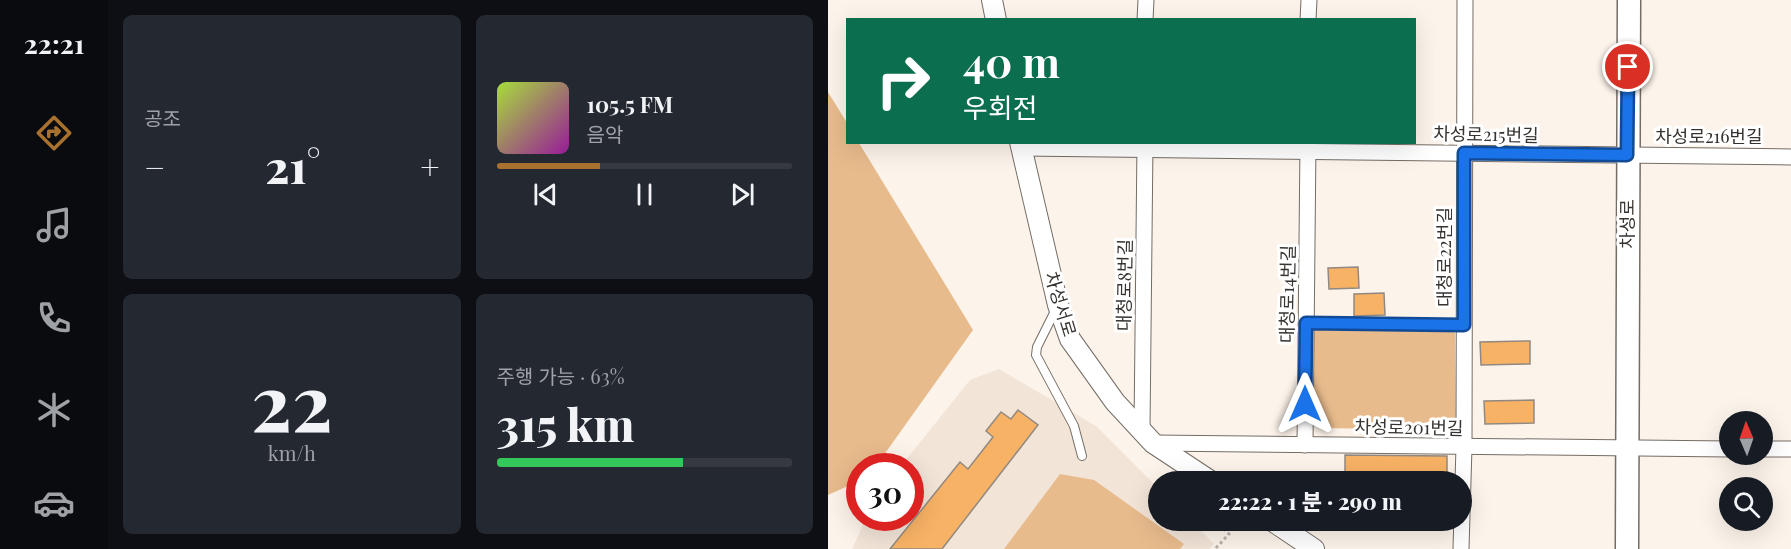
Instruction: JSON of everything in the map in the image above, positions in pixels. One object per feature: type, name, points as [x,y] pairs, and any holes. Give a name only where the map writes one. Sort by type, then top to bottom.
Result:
[{"type":"main road","name":"차성로","points":[[1627,549],[1629,0]]},
{"type":"street","points":[[992,0],[996,18]]},
{"type":"street","points":[[1145,18],[1146,0]]},
{"type":"street","points":[[1308,18],[1309,0]]},
{"type":"street","name":"대청로22번길","points":[[1461,549],[1464,447],[1465,0]]},
{"type":"street","name":"차성로215번길","points":[[1021,145],[1308,147],[1464,153],[1627,155]]},
{"type":"street","name":"차성서로","points":[[1021,145],[1058,305],[1070,339],[1114,402],[1148,436],[1197,471]]},
{"type":"street","name":"대청로8번길","points":[[1145,146],[1148,436]]},
{"type":"street","name":"대청로14번길","points":[[1305,445],[1308,147]]},
{"type":"street","name":"차성로216번길","points":[[1627,155],[1791,156]]},
{"type":"street","name":"차성로201번길","points":[[1148,436],[1305,445],[1628,448]]},
{"type":"street","points":[[1628,448],[1719,449]]},
{"type":"street","points":[[1773,449],[1791,449]]},
{"type":"street","points":[[1287,531],[1314,549]]},
{"type":"lane","points":[[1058,305],[1037,347],[1036,355],[1069,417],[1082,456]]},
{"type":"lane","points":[[1306,323],[1464,325]]},
{"type":"path","points":[[1215,549],[1228,534],[1225,531]]},
{"type":"shaded area","points":[[828,92],[846,121],[846,144],[860,144],[973,330],[885,453],[846,453],[846,487],[828,495]]},
{"type":"shaded area","points":[[1324,325],[1447,327],[1455,333],[1456,423],[1448,430],[1322,428],[1313,417],[1314,332]]},
{"type":"shaded area","points":[[999,369],[1096,426],[1148,478],[1148,531],[1201,531],[1214,544],[1209,549],[852,549],[860,531],[924,531],[924,453],[911,453],[970,380]]},
{"type":"shaded area","points":[[1060,474],[1094,480],[1148,518],[1148,531],[1166,531],[1184,544],[1180,549],[1004,549]]},
{"type":"building","points":[[1358,267],[1359,288],[1329,289],[1328,268]]},
{"type":"building","points":[[1384,293],[1385,315],[1354,316],[1354,294]]},
{"type":"building","points":[[1530,341],[1530,364],[1481,365],[1480,342]]},
{"type":"building","points":[[1534,400],[1534,423],[1485,424],[1484,401]]},
{"type":"building","points":[[1018,410],[1038,425],[942,549],[890,549],[904,531],[924,531],[924,507],[960,462],[968,469],[993,437],[986,431],[1001,412],[1011,419]]},
{"type":"building","points":[[1345,455],[1447,456],[1447,471],[1345,471]]},
{"type":"route","points":[[1305,404],[1306,323],[1464,325],[1464,153],[1627,155],[1628,67]]}]
